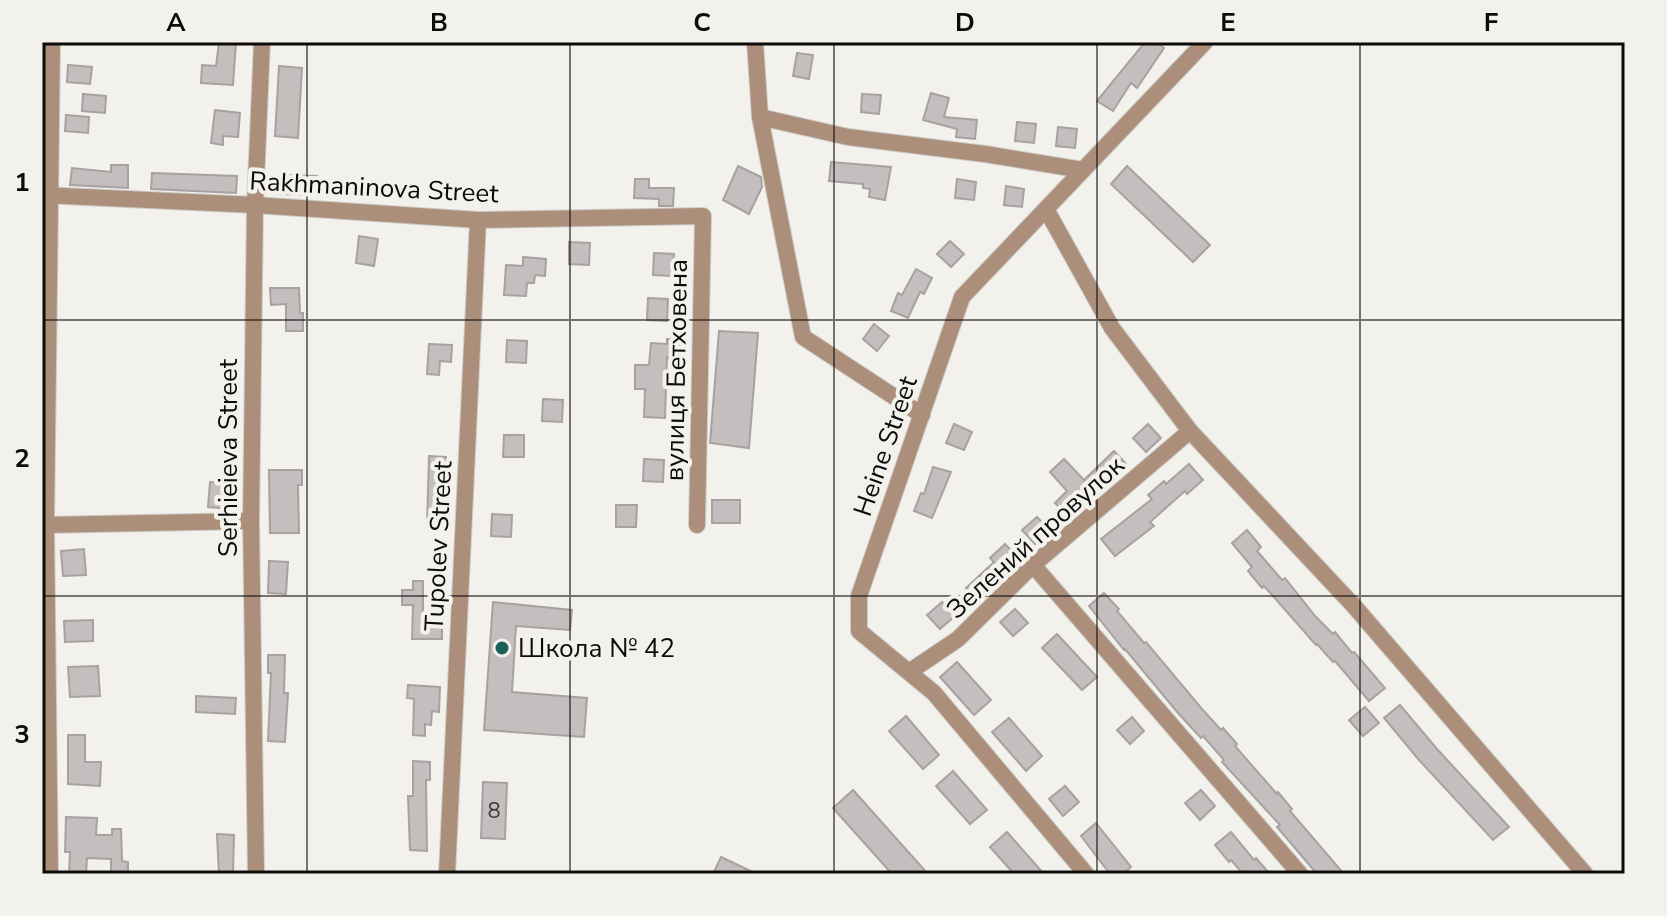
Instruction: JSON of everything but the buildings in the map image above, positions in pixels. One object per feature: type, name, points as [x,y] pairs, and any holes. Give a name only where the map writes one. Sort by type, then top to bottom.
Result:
[{"type":"street","points":[[50,874],[44,525],[46,195],[52,42]]},
{"type":"street","name":"Serhieieva Street","points":[[256,874],[251,521],[255,205],[262,42]]},
{"type":"street","points":[[755,42],[760,117],[803,337],[922,415]]},
{"type":"street","name":"Heine Street","points":[[1086,874],[934,693],[859,631],[859,596],[962,297],[1205,42]]},
{"type":"street","points":[[760,117],[848,137],[1083,170]]},
{"type":"street","name":"Rakhmaninova Street","points":[[46,195],[478,220],[703,216]]},
{"type":"street","points":[[1046,209],[1112,328],[1190,431],[1354,606],[1583,874]]},
{"type":"street","name":"вулиця Бетховена","points":[[697,525],[703,216]]},
{"type":"street","name":"Tupolev Street","points":[[447,874],[478,220]]},
{"type":"street","name":"Зелений провулок","points":[[909,672],[958,639],[1033,565],[1190,431]]},
{"type":"street","points":[[44,525],[251,521]]},
{"type":"street","points":[[1033,565],[1300,874]]},
{"type":"place","name":"Школа № 42","points":[[502,648]]}]
